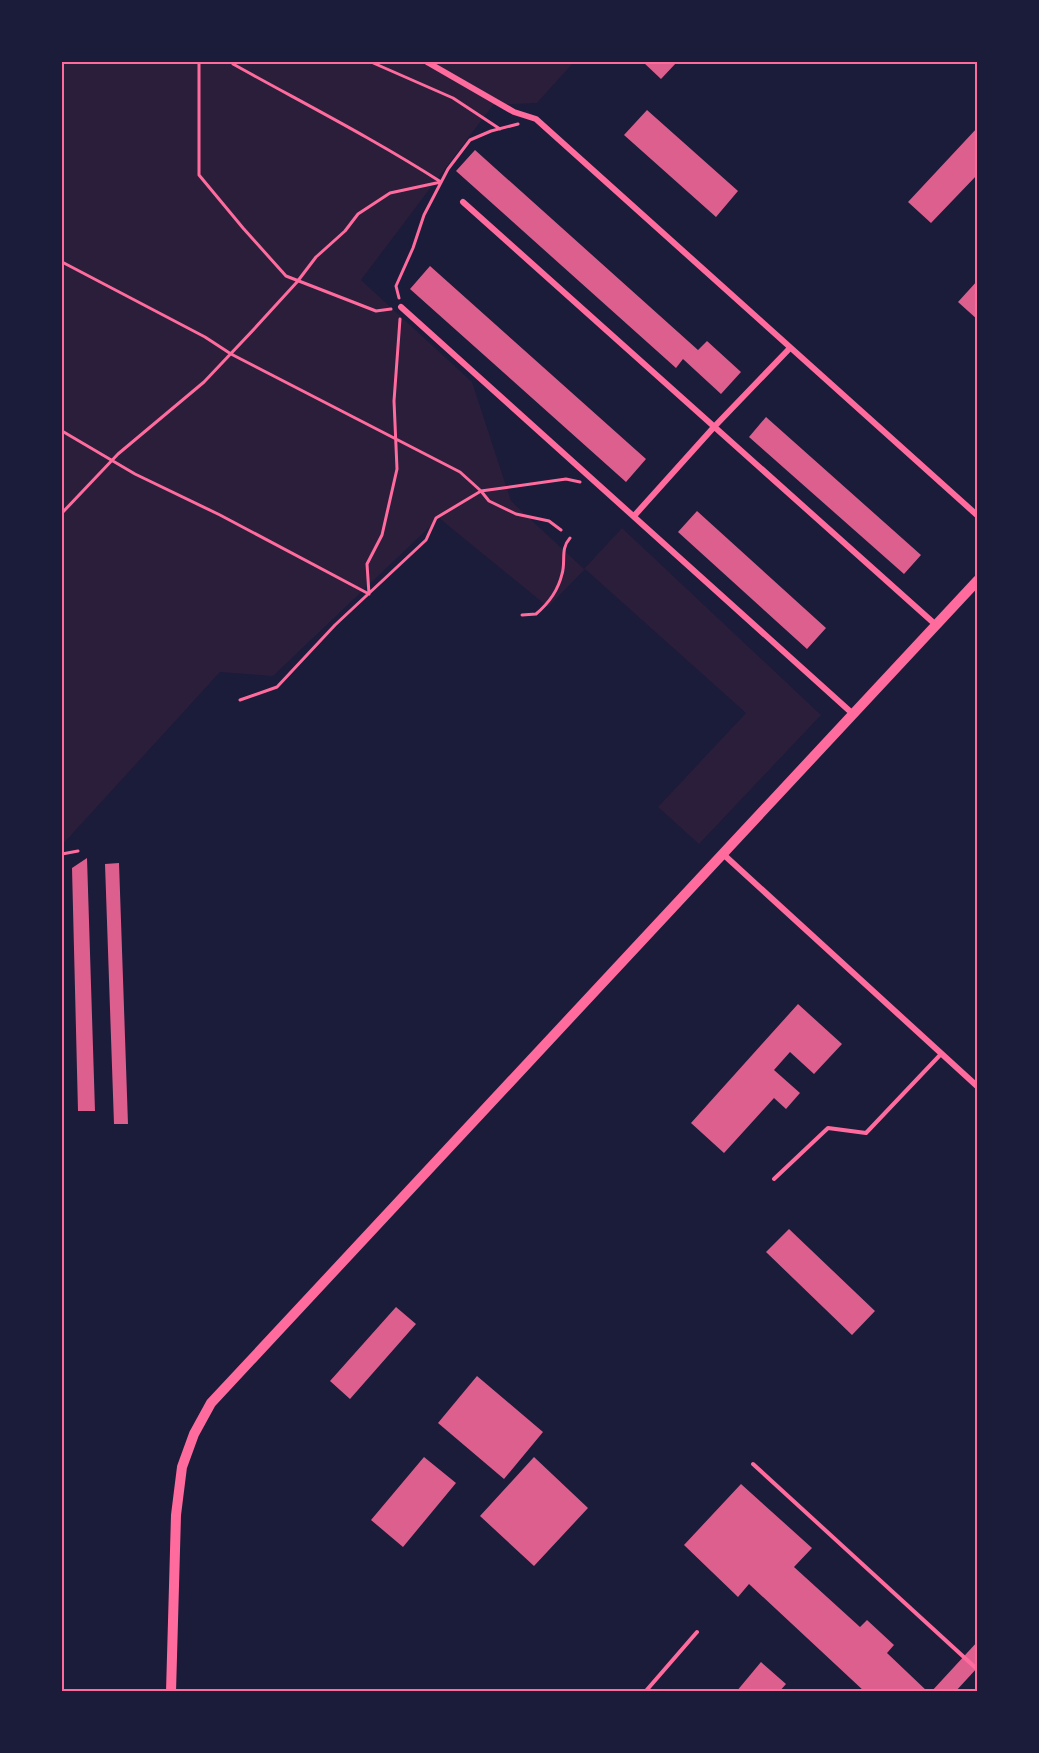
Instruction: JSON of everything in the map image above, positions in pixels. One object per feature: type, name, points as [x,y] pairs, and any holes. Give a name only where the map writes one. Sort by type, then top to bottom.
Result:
[{"type":"street","points":[[427,62],[514,112],[536,119],[978,516]]},
{"type":"street","points":[[463,202],[936,625]]},
{"type":"street","points":[[401,307],[853,714]]},
{"type":"street","points":[[634,516],[714,427],[790,348]]},
{"type":"street","points":[[171,1692],[176,1515],[182,1467],[194,1434],[211,1403],[978,580]]},
{"type":"street","points":[[723,854],[978,1087]]},
{"type":"lane","points":[[774,1179],[828,1128],[866,1133],[941,1054]]},
{"type":"lane","points":[[753,1464],[978,1670]]},
{"type":"lane","points":[[645,1692],[697,1632]]},
{"type":"path","points":[[199,62],[199,174],[243,228],[286,276],[297,282],[376,312],[401,307]]},
{"type":"path","points":[[62,513],[112,461],[204,382],[297,282],[316,257],[345,231],[358,214],[390,192],[441,182],[370,138],[313,109],[232,62]]},
{"type":"path","points":[[371,62],[453,98],[500,129]]},
{"type":"path","points":[[62,262],[205,337],[231,354],[460,472],[489,501],[516,514],[549,521],[561,530]]},
{"type":"path","points":[[62,431],[112,461],[369,594]]},
{"type":"path","points":[[240,700],[277,687],[306,655],[426,540],[436,518],[481,491],[566,479],[602,488]]},
{"type":"path","points":[[522,615],[536,614],[550,602],[563,573],[564,544],[570,538]]},
{"type":"path","points":[[62,854],[78,850]]},
{"type":"shaded area","points":[[62,62],[574,62],[537,103],[493,105],[361,280],[472,382],[511,501],[584,569],[622,528],[821,715],[699,844],[658,807],[746,713],[585,569],[548,607],[439,518],[273,676],[220,672],[62,845]]},
{"type":"building","points":[[643,62],[677,62],[661,79]]},
{"type":"building","points":[[647,110],[738,191],[716,217],[624,135]]},
{"type":"building","points":[[978,127],[978,174],[931,223],[908,202]]},
{"type":"building","points":[[475,150],[698,350],[707,341],[741,372],[721,394],[683,359],[676,368],[456,171]]},
{"type":"building","points":[[430,266],[646,459],[626,482],[410,289]]},
{"type":"building","points":[[978,280],[978,320],[958,302]]},
{"type":"building","points":[[766,417],[921,555],[904,574],[749,437]]},
{"type":"building","points":[[697,511],[826,628],[807,649],[678,532]]},
{"type":"building","points":[[87,858],[95,1111],[78,1111],[72,868]]},
{"type":"building","points":[[119,863],[128,1124],[114,1124],[105,864]]},
{"type":"building","points":[[798,1004],[842,1044],[814,1074],[790,1052],[774,1070],[800,1093],[786,1109],[774,1098],[724,1153],[691,1123]]},
{"type":"building","points":[[789,1229],[875,1311],[852,1335],[766,1252]]},
{"type":"building","points":[[396,1307],[416,1324],[350,1399],[330,1381]]},
{"type":"building","points":[[477,1376],[543,1432],[504,1479],[438,1423]]},
{"type":"building","points":[[424,1457],[456,1483],[403,1547],[371,1520]]},
{"type":"building","points":[[534,1457],[588,1508],[534,1566],[480,1516]]},
{"type":"building","points":[[741,1484],[812,1548],[794,1567],[860,1627],[867,1620],[894,1645],[887,1653],[928,1692],[865,1692],[749,1584],[738,1597],[684,1545]]},
{"type":"building","points":[[978,1641],[978,1667],[955,1692],[931,1692]]},
{"type":"building","points":[[761,1662],[786,1684],[779,1692],[736,1692]]}]
